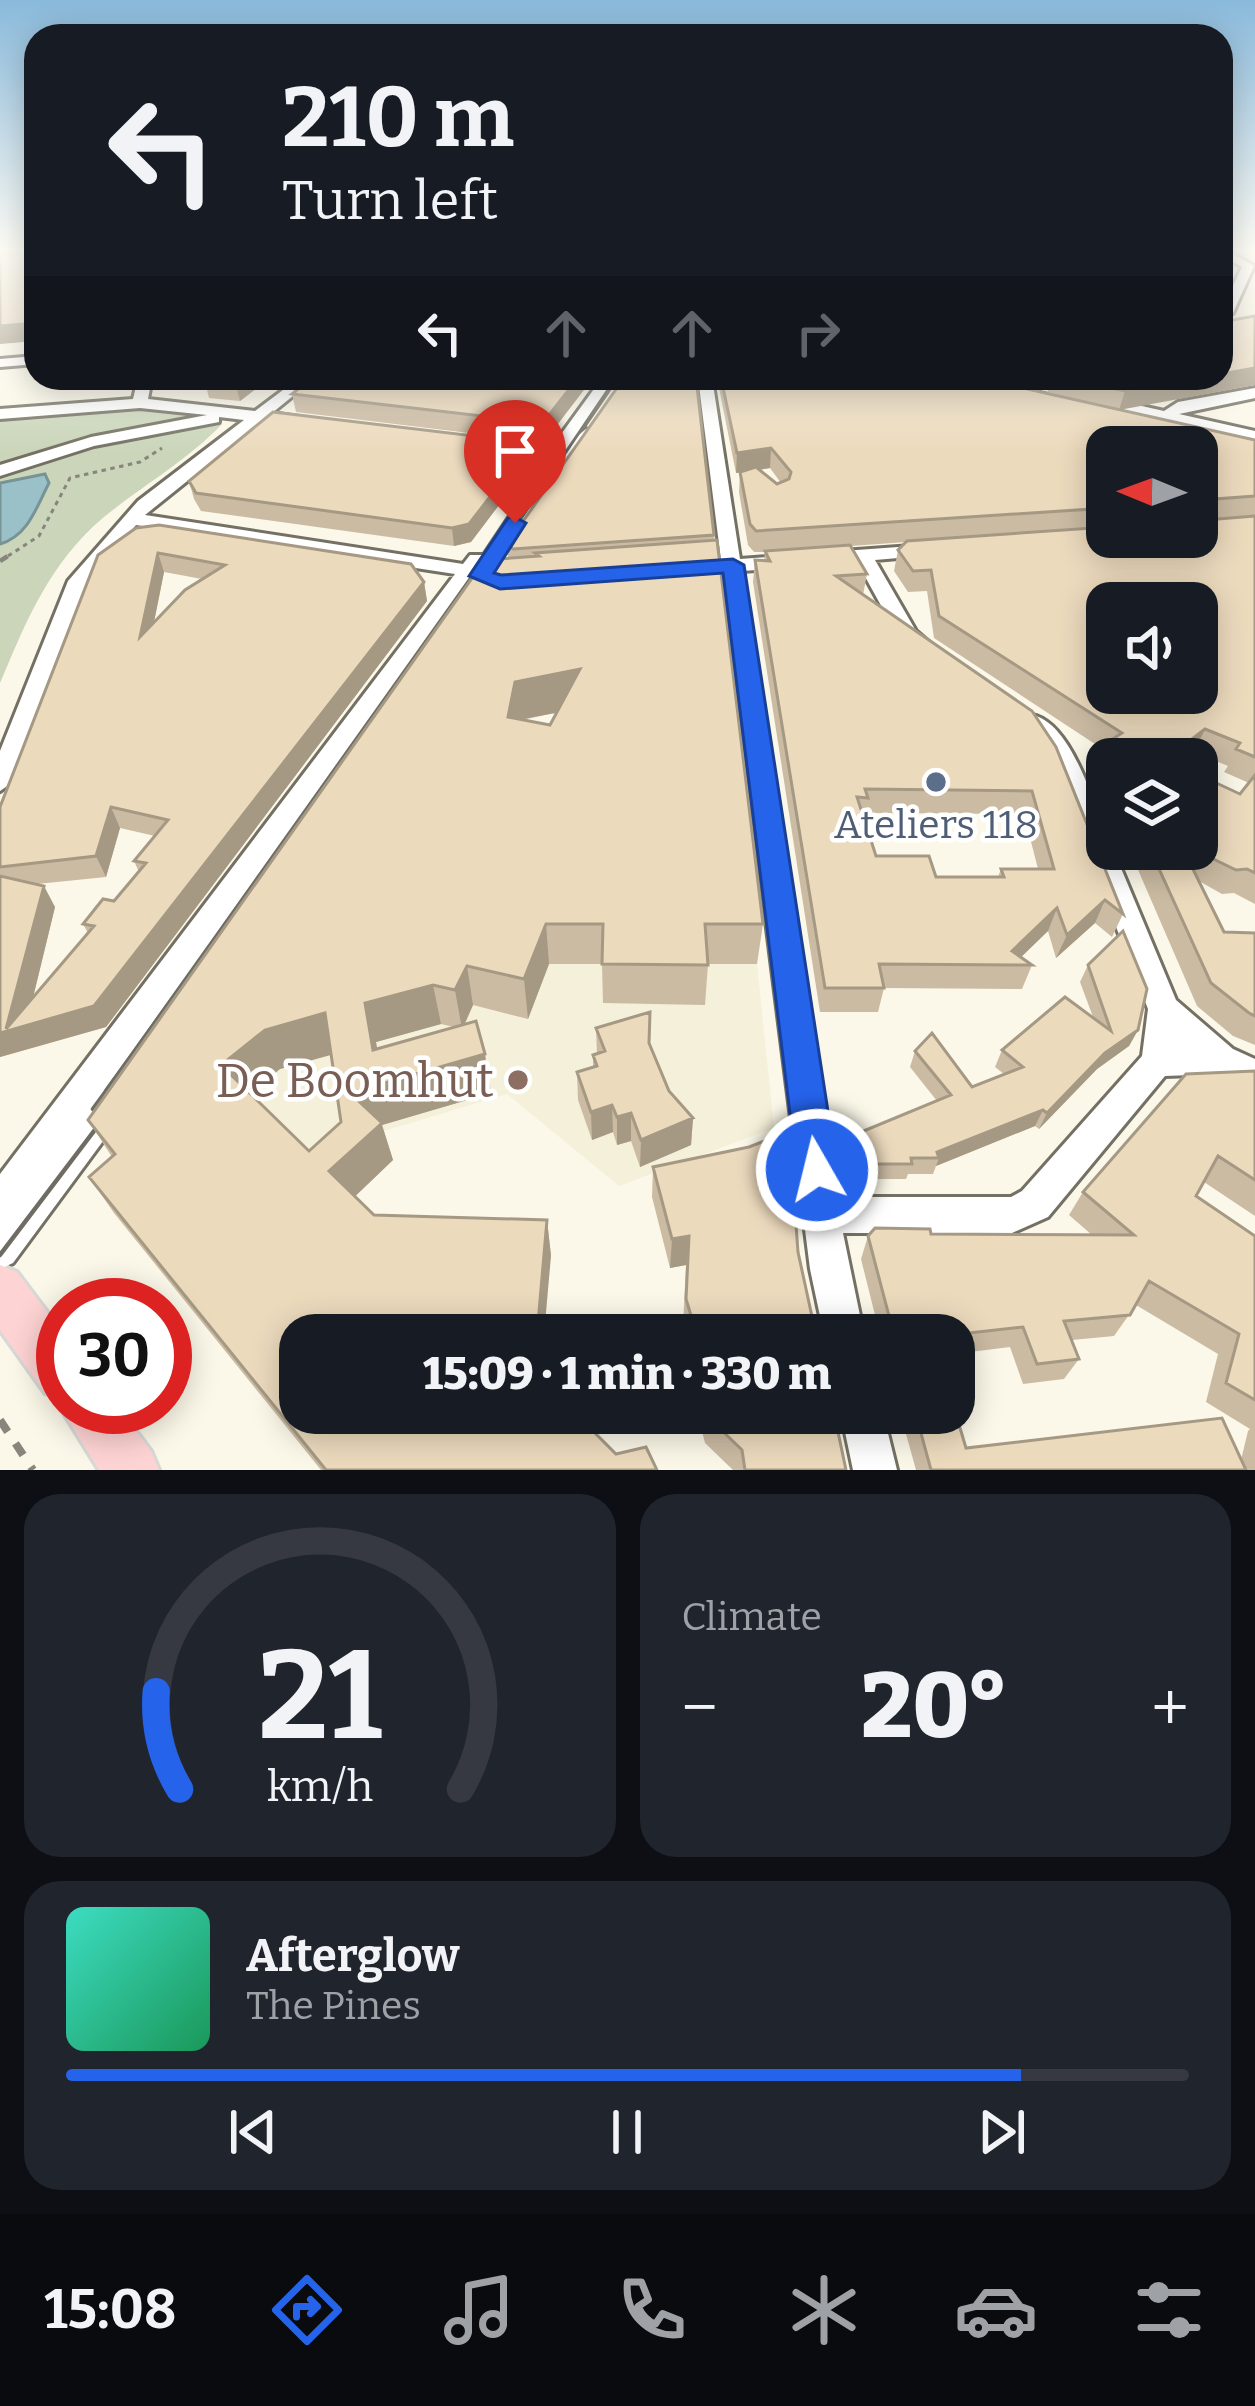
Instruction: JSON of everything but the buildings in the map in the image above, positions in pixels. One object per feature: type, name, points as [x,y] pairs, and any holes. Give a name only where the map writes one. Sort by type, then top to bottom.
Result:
[{"type":"main road","points":[[0,1289],[36,1338]]},
{"type":"main road","points":[[105,1434],[131,1470]]},
{"type":"street","points":[[140,403],[143,390]]},
{"type":"street","points":[[0,782],[78,581],[132,519],[293,390]]},
{"type":"street","points":[[0,1250],[114,1099],[482,576],[602,390]]},
{"type":"street","points":[[562,454],[614,390]]},
{"type":"street","points":[[707,390],[731,484],[733,565],[840,1314]]},
{"type":"street","points":[[1027,390],[1255,450]]},
{"type":"street","points":[[1035,390],[1255,436]]},
{"type":"street","points":[[1167,416],[1178,407],[1255,393]]},
{"type":"street","points":[[0,414],[140,403],[324,424]]},
{"type":"street","points":[[0,471],[91,442],[232,415]]},
{"type":"street","points":[[466,442],[562,454]]},
{"type":"street","points":[[132,519],[482,576]]},
{"type":"street","points":[[818,559],[952,549]]},
{"type":"street","points":[[863,556],[908,635],[944,661]]},
{"type":"street","points":[[667,570],[795,561]]},
{"type":"street","points":[[0,1204],[482,576]]},
{"type":"street","points":[[1000,701],[1055,740],[1164,1009],[1222,1059],[1255,1075]]},
{"type":"street","points":[[823,1215],[1012,1215],[1035,1204],[1157,1062],[1164,1009]]},
{"type":"street","points":[[1157,1062],[1222,1059]]},
{"type":"street","points":[[867,1434],[875,1470]]},
{"type":"path","points":[[0,1420],[32,1470]]},
{"type":"shaded area","points":[[1233,316],[1255,318],[1233,322]]},
{"type":"shaded area","name":"De Boomhut","points":[[460,964],[757,964],[774,1128],[619,1186],[507,1094],[294,1158],[239,1103],[280,1069],[429,1027]]},
{"type":"green space","points":[[127,406],[210,415],[212,423],[222,424],[104,517],[69,553],[30,615],[0,683],[0,416]]},
{"type":"water","points":[[45,474],[49,483],[30,520],[18,535],[0,544],[0,483]]},
{"type":"tram line","points":[[476,585],[608,390]]},
{"type":"tram line","points":[[112,1082],[479,566]]},
{"type":"tram line","points":[[93,1109],[115,1079]]},
{"type":"tram line","points":[[0,1255],[116,1102]]},
{"type":"place","name":"Ateliers 118","points":[[936,782]]},
{"type":"place","name":"De Boomhut","points":[[518,1080]]},
{"type":"route","points":[[515,523],[480,576],[500,582],[733,565],[817,1170]]}]
